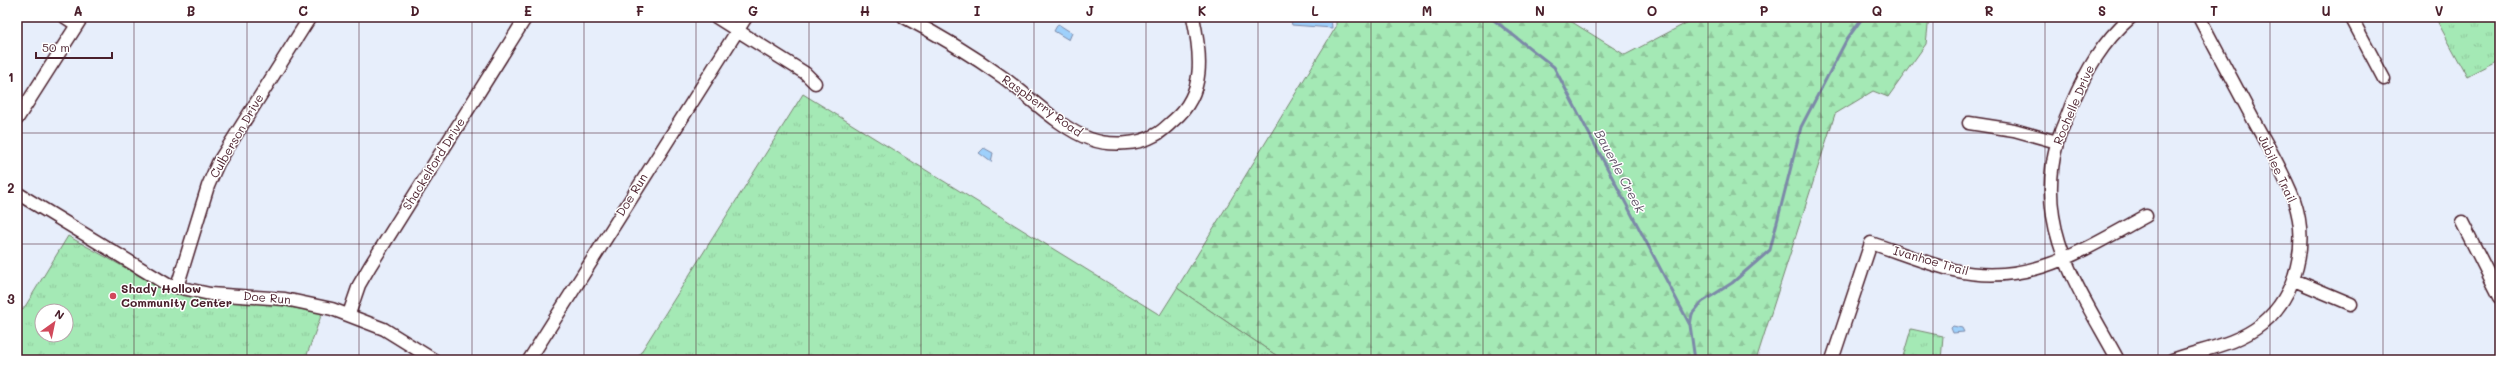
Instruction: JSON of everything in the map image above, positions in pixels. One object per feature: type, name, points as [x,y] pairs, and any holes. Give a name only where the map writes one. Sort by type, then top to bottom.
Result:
[{"type":"street","points":[[17,119],[79,21],[65,17]]},
{"type":"street","name":"Culberson Drive","points":[[177,287],[208,186],[218,163],[310,17]]},
{"type":"street","name":"Shackelford Drive","points":[[349,314],[359,285],[370,266],[526,17]]},
{"type":"street","points":[[716,17],[806,73],[815,83]]},
{"type":"street","name":"Doe Run","points":[[528,360],[736,30],[746,17]]},
{"type":"street","name":"Raspberry Road","points":[[910,18],[967,52],[1068,127],[1090,139],[1122,143],[1155,136],[1183,112],[1195,92],[1200,74],[1198,42],[1193,17]]},
{"type":"street","name":"Rochelle Drive","points":[[2118,360],[2064,260],[2053,223],[2050,186],[2057,142],[2093,61],[2112,34],[2131,17]]},
{"type":"street","name":"Jubilee Trail","points":[[2172,360],[2229,343],[2262,324],[2274,310],[2294,280],[2300,248],[2300,230],[2294,201],[2199,17]]},
{"type":"street","points":[[2351,17],[2384,79]]},
{"type":"street","points":[[1969,123],[2014,130],[2057,142]]},
{"type":"street","name":"Doe Run","points":[[17,193],[160,282],[210,294],[285,299],[349,314],[384,329],[434,360]]},
{"type":"street","name":"Ivanhoe Trail","points":[[1832,360],[1871,243],[1952,270],[1978,274],[2015,274],[2047,267],[2064,260],[2146,216]]},
{"type":"street","points":[[2462,222],[2500,297]]},
{"type":"street","points":[[2294,280],[2351,304]]},
{"type":"green space","points":[[1336,17],[1564,17],[1625,55],[1698,17],[1929,17],[1926,44],[1888,97],[1873,91],[1835,114],[1756,360],[1283,360],[1177,288],[1336,27]]},
{"type":"green space","points":[[2435,17],[2497,17],[2500,23],[2500,59],[2467,76]]},
{"type":"green space","points":[[803,94],[1160,315],[1177,288],[1283,360],[636,360]]},
{"type":"green space","points":[[68,236],[149,281],[322,313],[305,360],[17,360],[17,316],[26,305]]},
{"type":"green space","points":[[1911,329],[1943,336],[1941,360],[1902,360]]},
{"type":"water","points":[[1290,17],[1331,17],[1332,28],[1292,25]]},
{"type":"water","points":[[1058,24],[1072,33],[1069,40],[1054,31]]},
{"type":"water","points":[[984,148],[993,153],[991,162],[979,153]]},
{"type":"water","points":[[1953,326],[1962,328],[1964,332],[1953,333],[1951,328]]},
{"type":"waterway","name":"Bauerle Creek","points":[[1490,17],[1554,67],[1690,325],[1695,360]]},
{"type":"waterway","points":[[1690,325],[1692,314],[1702,302],[1732,283],[1770,250],[1801,127],[1847,39],[1863,17]]},
{"type":"place","name":"Shady Hollow Community Center","points":[[113,296]]}]
